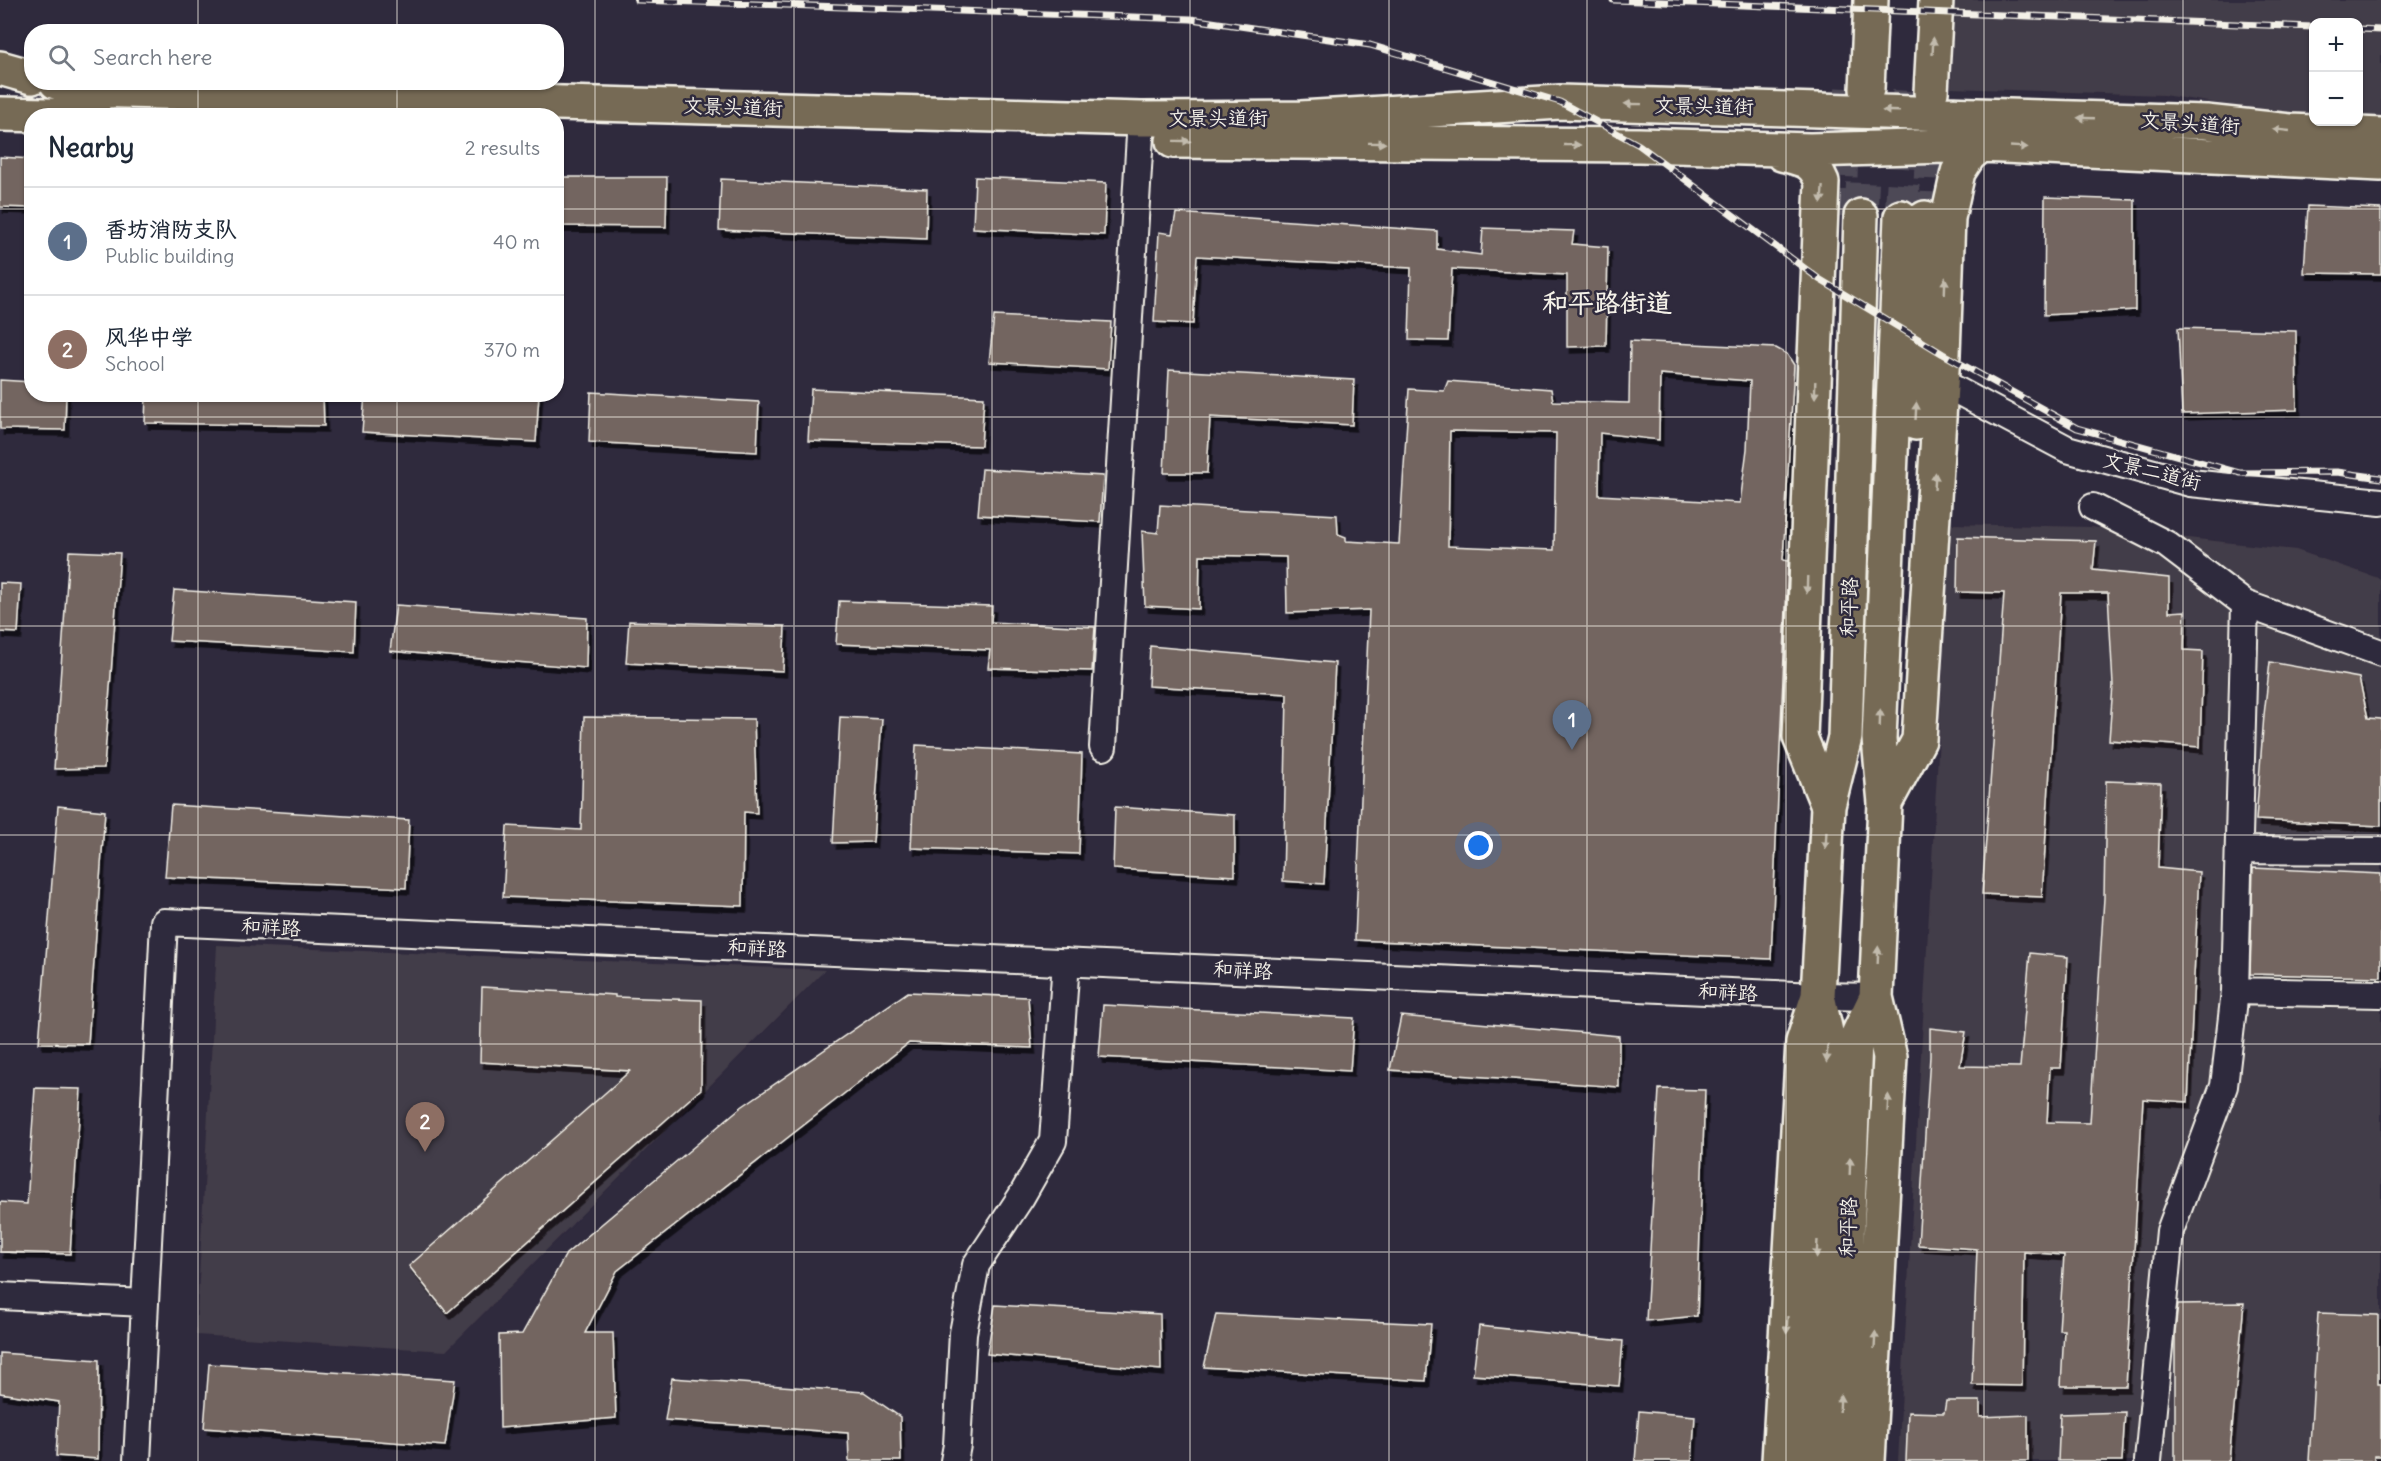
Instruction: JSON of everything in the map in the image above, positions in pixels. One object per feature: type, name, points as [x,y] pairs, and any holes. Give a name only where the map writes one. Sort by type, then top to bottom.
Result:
[{"type":"main road","points":[[1851,0],[1857,89],[1871,0]]},
{"type":"main road","points":[[1913,0],[1920,91],[1936,0]]},
{"type":"main road","points":[[0,68],[24,75]]},
{"type":"main road","name":"文景头道街","points":[[99,90],[1769,150],[1981,145],[2381,165]]},
{"type":"main road","name":"文景头道街","points":[[564,125],[1140,129],[1560,102],[2206,122],[2290,131],[2381,135]]},
{"type":"main road","points":[[0,114],[24,115]]},
{"type":"main road","points":[[1884,803],[1919,740],[1941,382],[1948,218],[1958,172],[1969,155],[1981,145]]},
{"type":"main road","points":[[1769,150],[1802,159],[1816,168],[1822,182],[1800,737],[1828,806]]},
{"type":"main road","name":"和平路","points":[[1779,1461],[1803,1042],[1818,996],[1828,806],[1826,738],[1852,216]]},
{"type":"main road","points":[[1884,803],[1902,739],[1913,218]]},
{"type":"main road","name":"和平路","points":[[1868,1461],[1890,1057],[1876,997],[1884,803]]},
{"type":"main road","name":"和平路","points":[[1806,1461],[1828,1041],[1818,996]]},
{"type":"main road","name":"和平路","points":[[1838,1461],[1856,1041],[1876,997]]},
{"type":"street","points":[[1103,747],[1140,129]]},
{"type":"street","name":"文景二道街","points":[[1941,382],[2067,449],[2190,483],[2381,502]]},
{"type":"street","points":[[2093,507],[2166,544],[2246,604],[2381,653]]},
{"type":"street","points":[[2148,1461],[2170,1231],[2224,1086],[2235,991],[2246,604]]},
{"type":"street","points":[[2240,850],[2381,851]]},
{"type":"street","name":"和祥路","points":[[145,1303],[164,922],[1876,997]]},
{"type":"street","points":[[954,1461],[957,1445],[963,1333],[976,1265],[1021,1197],[1053,1141],[1066,962]]},
{"type":"street","points":[[2235,991],[2381,994]]},
{"type":"street","points":[[0,1296],[145,1303],[137,1461]]},
{"type":"shaded area","points":[[1954,0],[2381,0],[2381,119],[2363,119],[2363,18],[2309,18],[2309,117],[2163,95],[1951,88]]},
{"type":"shaded area","points":[[1951,524],[2090,527],[2296,550],[2381,579],[2381,1461],[1898,1461]]},
{"type":"shaded area","points":[[217,945],[825,970],[446,1351],[196,1335]]},
{"type":"building","points":[[0,157],[24,158],[24,208],[0,207]]},
{"type":"building","points":[[564,177],[667,177],[666,227],[564,226]]},
{"type":"building","points":[[975,177],[1106,183],[1104,235],[973,228]]},
{"type":"building","points":[[721,179],[927,189],[926,239],[719,230]]},
{"type":"building","points":[[2045,197],[2135,200],[2135,310],[2044,315]]},
{"type":"building","points":[[2308,206],[2381,209],[2381,274],[2304,273]]},
{"type":"building","points":[[1176,213],[1437,231],[1437,249],[1481,255],[1483,228],[1574,231],[1572,244],[1608,247],[1606,346],[1567,347],[1567,275],[1452,269],[1448,341],[1409,340],[1411,268],[1197,256],[1193,324],[1154,322],[1159,232],[1172,234]]},
{"type":"building","points":[[994,316],[1111,322],[1108,369],[989,362]]},
{"type":"building","points":[[2178,328],[2296,331],[2297,410],[2182,414]]},
{"type":"building","points":[[1630,341],[1776,348],[1787,354],[1794,365],[1783,560],[1788,561],[1771,959],[1355,940],[1369,610],[1287,613],[1286,557],[1200,555],[1199,609],[1145,606],[1142,531],[1158,533],[1160,505],[1337,515],[1338,534],[1346,537],[1346,541],[1399,544],[1409,389],[1444,391],[1448,381],[1551,389],[1553,401],[1629,403]],"holes":[[[1660,374],[1750,381],[1747,449],[1740,503],[1599,495],[1600,433],[1659,440]],[[1450,431],[1556,433],[1554,550],[1448,546]]]},
{"type":"building","points":[[1169,370],[1354,380],[1352,425],[1210,417],[1207,473],[1164,473]]},
{"type":"building","points":[[0,380],[24,382],[24,402],[66,402],[65,430],[0,429]]},
{"type":"building","points":[[811,389],[984,397],[981,446],[808,441]]},
{"type":"building","points":[[591,392],[759,402],[757,452],[589,442]]},
{"type":"building","points":[[146,402],[323,402],[324,426],[145,423]]},
{"type":"building","points":[[364,402],[538,402],[536,442],[362,432]]},
{"type":"building","points":[[982,469],[1103,476],[1100,522],[978,515]]},
{"type":"building","points":[[1958,537],[2096,541],[2093,570],[2169,578],[2169,612],[2185,611],[2184,650],[2203,651],[2200,747],[2109,740],[2113,685],[2108,593],[2061,593],[2042,897],[1982,894],[2004,593],[1957,592]]},
{"type":"building","points":[[69,551],[120,553],[104,768],[54,769]]},
{"type":"building","points":[[0,583],[21,584],[18,633],[0,632]]},
{"type":"building","points":[[174,590],[356,602],[354,652],[169,641]]},
{"type":"building","points":[[839,601],[992,606],[991,622],[1095,627],[1092,671],[988,668],[990,650],[836,644]]},
{"type":"building","points":[[396,605],[587,618],[586,668],[390,651]]},
{"type":"building","points":[[629,621],[785,626],[783,671],[626,663]]},
{"type":"building","points":[[1150,646],[1335,663],[1324,884],[1283,881],[1287,694],[1148,686]]},
{"type":"building","points":[[2270,662],[2359,678],[2368,718],[2381,719],[2381,826],[2256,820]]},
{"type":"building","points":[[584,717],[754,719],[757,813],[744,812],[743,906],[503,897],[507,826],[581,830]]},
{"type":"building","points":[[840,717],[882,719],[873,842],[833,843]]},
{"type":"building","points":[[916,745],[1082,754],[1079,854],[911,848]]},
{"type":"building","points":[[2106,781],[2161,783],[2158,868],[2199,872],[2188,1102],[2143,1099],[2126,1386],[2061,1386],[2064,1330],[2059,1330],[2064,1255],[2024,1252],[2022,1386],[1972,1385],[1977,1249],[1918,1245],[1930,1028],[1966,1032],[1960,1066],[2020,1067],[2030,953],[2068,957],[2061,1068],[2050,1068],[2047,1122],[2090,1123],[2104,898]]},
{"type":"building","points":[[171,805],[409,820],[406,888],[165,877]]},
{"type":"building","points":[[58,806],[105,811],[88,1044],[39,1043]]},
{"type":"building","points":[[1115,807],[1235,815],[1235,876],[1113,869]]},
{"type":"building","points":[[2253,868],[2381,874],[2381,977],[2250,974]]},
{"type":"building","points":[[482,987],[615,995],[615,997],[702,1000],[701,1089],[447,1313],[409,1266],[630,1071],[480,1062]]},
{"type":"building","points":[[908,992],[1028,997],[1032,1048],[909,1043],[617,1271],[585,1333],[613,1333],[616,1418],[500,1428],[499,1335],[522,1334],[566,1254],[740,1108]]},
{"type":"building","points":[[1103,1005],[1354,1018],[1350,1071],[1099,1057]]},
{"type":"building","points":[[1401,1016],[1619,1036],[1619,1087],[1390,1070]]},
{"type":"building","points":[[35,1088],[81,1089],[70,1254],[0,1252],[0,1202],[27,1204]]},
{"type":"building","points":[[1659,1089],[1705,1090],[1697,1316],[1646,1321]]},
{"type":"building","points":[[2244,1303],[2229,1461],[2175,1461],[2175,1333],[2178,1304]]},
{"type":"building","points":[[995,1305],[1160,1314],[1161,1370],[987,1354]]},
{"type":"building","points":[[2318,1313],[2378,1315],[2381,1456],[2374,1456],[2374,1461],[2309,1461]]},
{"type":"building","points":[[1216,1314],[1431,1324],[1426,1381],[1204,1367]]},
{"type":"building","points":[[1479,1326],[1623,1341],[1619,1386],[1473,1375]]},
{"type":"building","points":[[0,1353],[99,1360],[98,1459],[56,1456],[59,1402],[0,1393]]},
{"type":"building","points":[[209,1364],[455,1380],[445,1446],[204,1428]]},
{"type":"building","points":[[672,1378],[864,1392],[900,1417],[901,1461],[849,1461],[848,1433],[665,1420]]},
{"type":"building","points":[[1946,1401],[1980,1401],[1980,1417],[2028,1415],[2028,1461],[1906,1461],[1908,1412],[1944,1413]]},
{"type":"building","points":[[1639,1411],[1695,1416],[1692,1461],[1635,1461]]},
{"type":"building","points":[[2125,1412],[2122,1461],[2058,1461],[2060,1414]]},
{"type":"tunnel","points":[[1843,216],[1848,88]]},
{"type":"tunnel","points":[[1861,216],[1867,89]]},
{"type":"tunnel","points":[[1901,217],[1909,91]]},
{"type":"tunnel","points":[[1925,218],[1929,128]]},
{"type":"railway","points":[[637,0],[1191,19],[1370,45],[1560,102],[1639,145],[1819,279],[1943,354],[2077,428],[2240,473],[2337,472],[2381,478]]},
{"type":"railway","points":[[1613,0],[2309,27]]},
{"type":"railway","points":[[2363,29],[2381,30]]},
{"type":"place","name":"香坊消防支队","points":[[1572,750]]},
{"type":"place","name":"风华中学","points":[[425,1152]]},
{"type":"district","name":"和平路街道","points":[[1607,303]]}]
